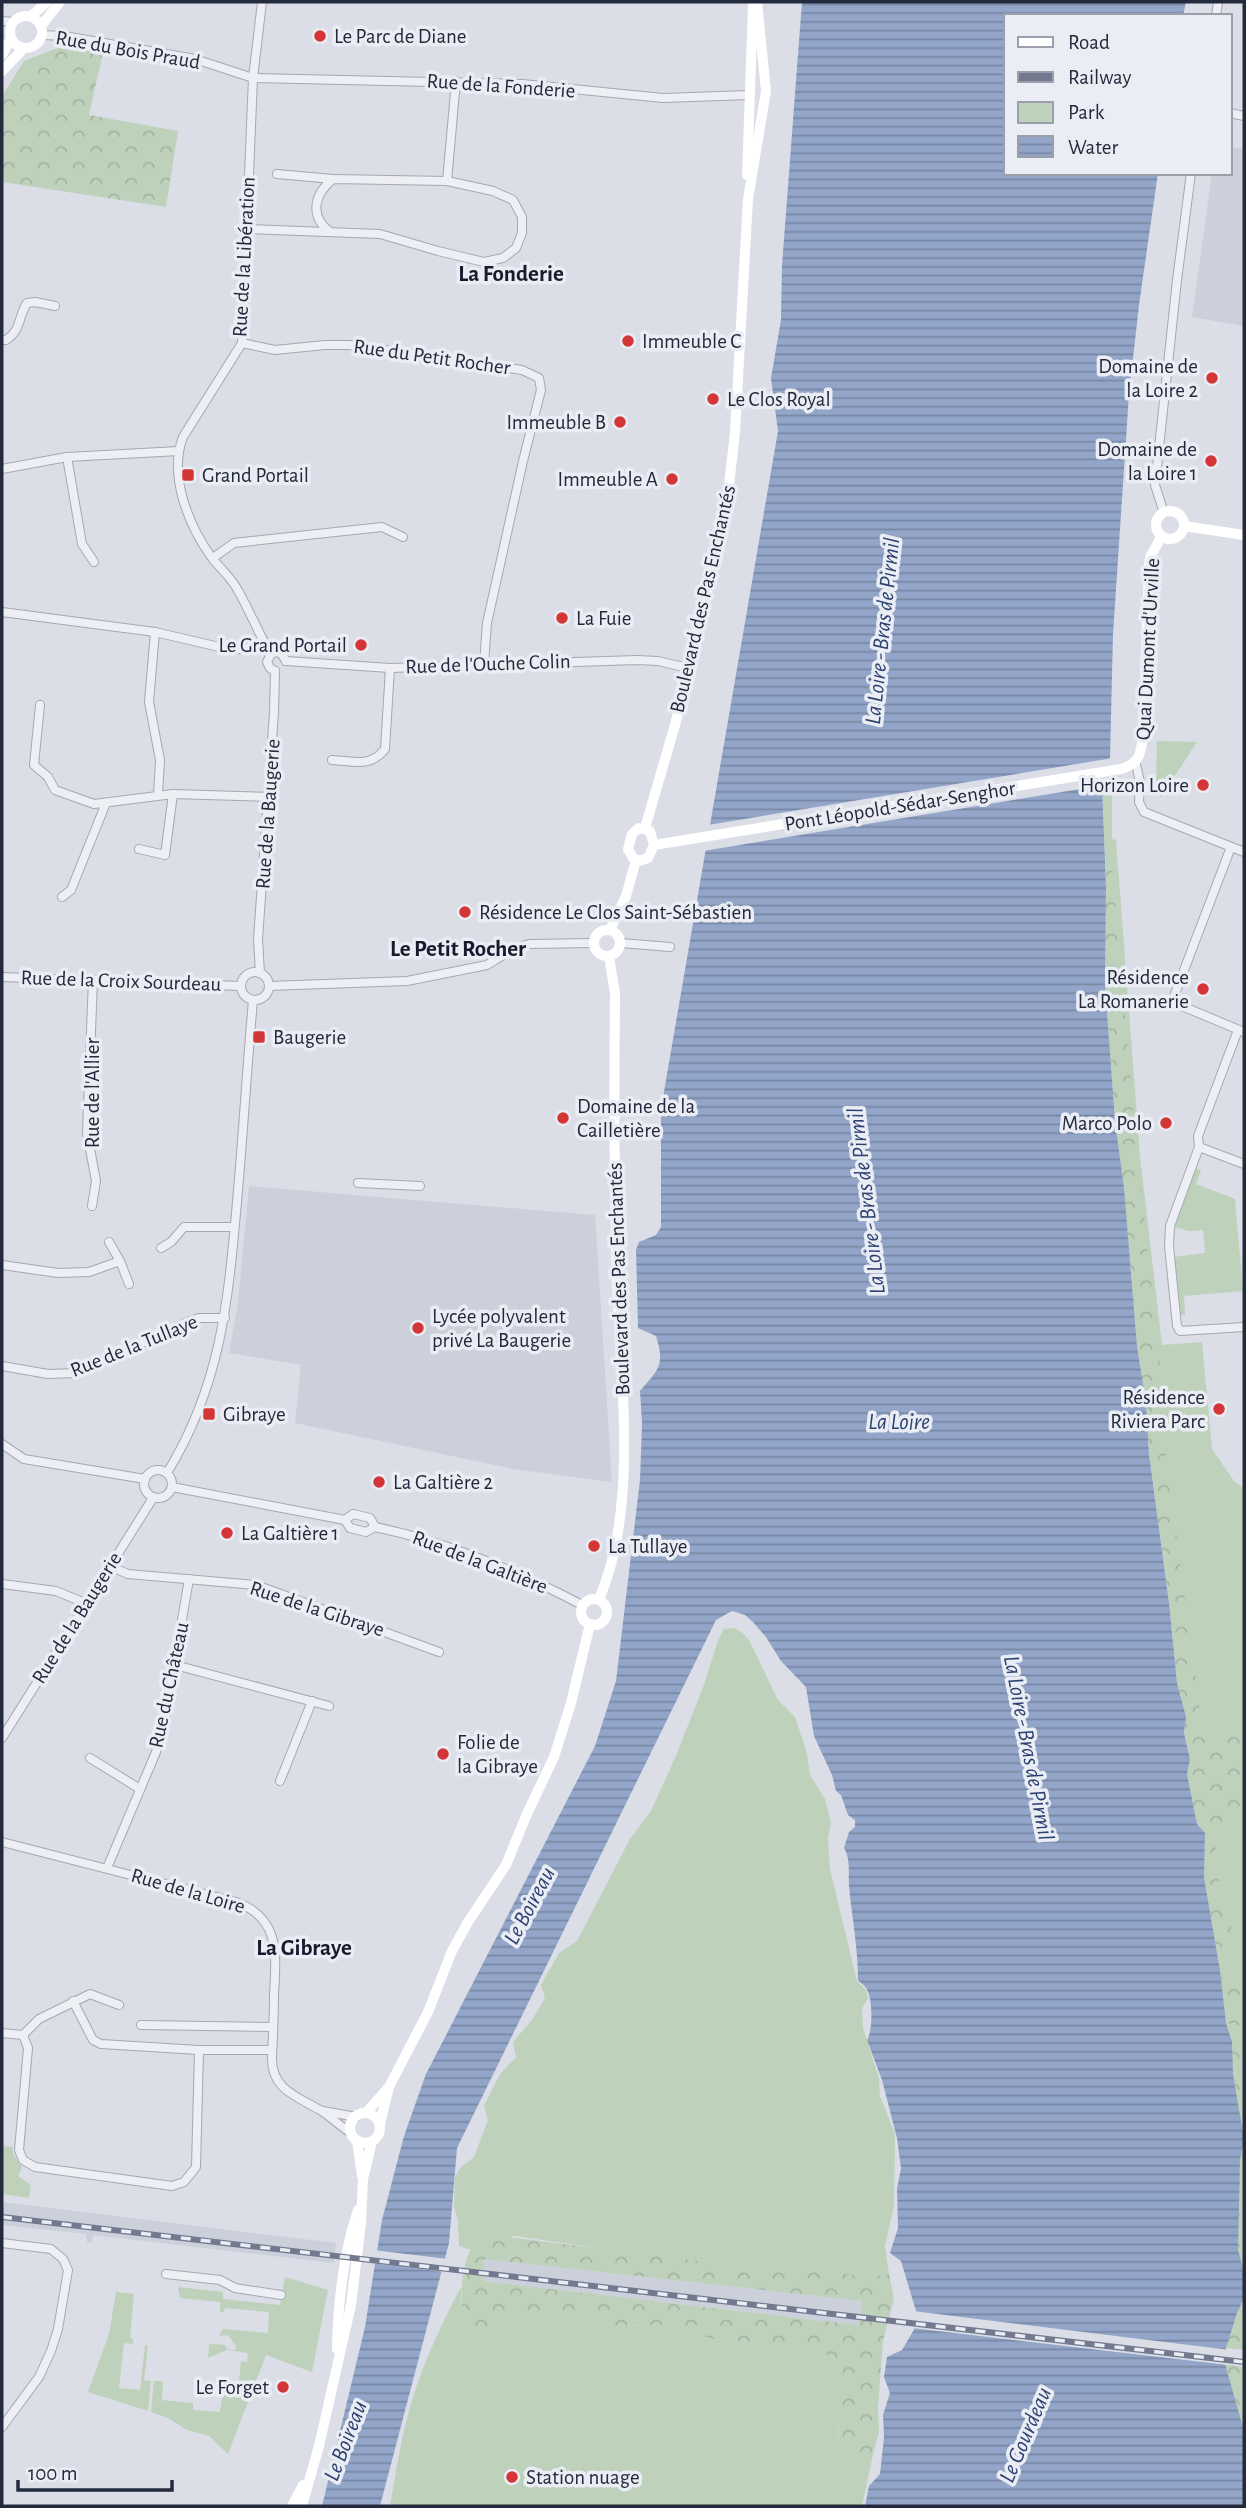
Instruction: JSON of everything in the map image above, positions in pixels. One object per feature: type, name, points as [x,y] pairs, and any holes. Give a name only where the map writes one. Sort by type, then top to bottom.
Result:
[{"type":"main road","points":[[24,48],[11,38],[8,22],[22,16],[31,16],[47,2]]},
{"type":"main road","points":[[2,71],[24,48],[36,45],[60,2]]},
{"type":"main road","name":"Boulevard des Pas Enchantés","points":[[748,199],[763,117],[765,75],[756,2]]},
{"type":"main road","name":"Boulevard des Pas Enchantés","points":[[645,828],[722,534],[732,472],[748,199],[749,95],[756,2]]},
{"type":"main road","points":[[31,16],[42,31]]},
{"type":"main road","points":[[2,55],[11,38]]},
{"type":"main road","points":[[749,95],[765,75]]},
{"type":"main road","points":[[1169,511],[1178,513],[1184,520],[1184,526],[1177,537],[1171,539],[1162,536],[1157,522],[1169,511]]},
{"type":"main road","points":[[1184,526],[1244,535]]},
{"type":"main road","name":"Quai Dumont d'Urville","points":[[1136,764],[1142,754],[1150,557],[1162,536]]},
{"type":"main road","name":"Pont Léopold-Sédar-Senghor","points":[[659,845],[1121,769],[1136,764]]},
{"type":"main road","points":[[645,828],[659,845],[648,858],[636,860],[628,849],[630,839],[635,831],[645,828]]},
{"type":"main road","points":[[610,930],[618,936],[621,943],[618,951],[609,957],[599,954],[594,943],[599,933],[610,930],[626,896],[636,860]]},
{"type":"main road","name":"Boulevard des Pas Enchantés","points":[[599,1599],[610,1573],[623,1466],[617,1266],[615,993],[609,957]]},
{"type":"main road","points":[[590,1599],[599,1599],[606,1608],[606,1617],[601,1623],[590,1624],[582,1617],[582,1605],[590,1599]]},
{"type":"main road","points":[[302,2506],[337,2364],[337,2334],[344,2265],[360,2204],[372,2141],[380,2132],[389,2087],[428,2012],[459,1937],[506,1865],[554,1757],[571,1703],[590,1624]]},
{"type":"main road","points":[[363,2179],[351,2125],[389,2087]]},
{"type":"main road","points":[[361,2115],[374,2116],[380,2124]]},
{"type":"main road","points":[[354,2137],[364,2143],[372,2141]]},
{"type":"main road","points":[[292,2506],[315,2460]]},
{"type":"street","name":"Rue de la Libération","points":[[179,451],[183,437],[242,343],[253,78],[262,2]]},
{"type":"street","name":"Rue du Bois Praud","points":[[42,31],[195,59],[253,78]]},
{"type":"street","name":"Rue de la Fonderie","points":[[253,78],[456,81],[663,98],[749,95]]},
{"type":"street","points":[[447,181],[456,81]]},
{"type":"street","points":[[247,229],[380,234],[484,262],[503,258],[516,248],[522,233],[522,218],[513,200],[493,191],[447,181],[333,179],[277,174]]},
{"type":"street","points":[[1164,513],[1155,485],[1191,175]]},
{"type":"street","points":[[330,232],[317,217],[316,204],[320,191],[333,179]]},
{"type":"street","points":[[2,340],[12,337],[19,328],[27,303],[55,306]]},
{"type":"street","name":"Rue du Petit Rocher","points":[[242,343],[275,350],[350,345],[522,370],[539,377],[541,390],[487,623],[484,664]]},
{"type":"street","points":[[2,469],[67,457],[179,451],[181,489],[189,519],[213,558],[234,584],[271,654]]},
{"type":"street","points":[[67,457],[82,544],[94,562]]},
{"type":"street","points":[[213,558],[234,542],[382,527],[403,537]]},
{"type":"street","points":[[2,612],[155,632],[232,650],[265,645]]},
{"type":"street","points":[[155,632],[149,702],[160,760],[158,795]]},
{"type":"street","points":[[279,652],[284,655],[286,661],[283,668],[275,671],[267,662],[271,654],[279,652]]},
{"type":"street","name":"Rue de l'Ouche Colin","points":[[286,661],[390,667],[638,660],[658,661],[688,668]]},
{"type":"street","points":[[332,760],[377,760],[385,749],[390,667]]},
{"type":"street","name":"Rue de la Baugerie","points":[[256,972],[275,671]]},
{"type":"street","points":[[40,705],[34,765],[48,777],[55,790],[94,804],[173,794],[269,797]]},
{"type":"street","points":[[1136,764],[1140,782],[1139,802],[1144,812],[1244,852]]},
{"type":"street","points":[[139,849],[165,855],[173,794]]},
{"type":"street","points":[[62,897],[71,890],[106,803]]},
{"type":"street","points":[[1231,847],[1173,1002],[1241,1031],[1198,1136],[1199,1147],[1172,1219],[1169,1246],[1177,1326],[1184,1332],[1243,1327]]},
{"type":"street","points":[[269,986],[379,983],[425,978],[487,965],[529,944],[594,943]]},
{"type":"street","points":[[621,943],[670,947]]},
{"type":"street","points":[[256,972],[267,979],[269,986],[263,998],[253,1000],[242,994],[242,980],[256,972]]},
{"type":"street","name":"Rue de la Croix Sourdeau","points":[[2,977],[241,986]]},
{"type":"street","name":"Rue de l'Allier","points":[[92,1206],[96,1181],[88,1133],[93,980]]},
{"type":"street","points":[[167,1473],[201,1404],[225,1318],[253,1000]]},
{"type":"street","points":[[1199,1147],[1244,1164]]},
{"type":"street","points":[[358,1183],[420,1186]]},
{"type":"street","points":[[161,1248],[171,1242],[184,1227],[234,1227]]},
{"type":"street","points":[[110,1242],[129,1284]]},
{"type":"street","points":[[2,1265],[58,1273],[89,1272],[120,1261]]},
{"type":"street","name":"Rue de la Tullaye","points":[[2,1366],[48,1374],[76,1373],[190,1321],[199,1318],[225,1318]]},
{"type":"street","points":[[2,1444],[24,1459],[145,1479]]},
{"type":"street","points":[[154,1471],[167,1473],[172,1479],[173,1487],[165,1497],[153,1498],[145,1490],[145,1479],[154,1471]]},
{"type":"street","name":"Rue de la Galtière","points":[[173,1487],[345,1520],[350,1528],[366,1532],[375,1527],[417,1537],[531,1580],[582,1605]]},
{"type":"street","name":"Rue de la Baugerie","points":[[2,1738],[153,1498]]},
{"type":"street","name":"Rue de la Galtière","points":[[345,1520],[353,1514],[370,1518],[375,1527]]},
{"type":"street","name":"Rue de la Gibraye","points":[[109,1566],[128,1574],[256,1585],[439,1652]]},
{"type":"street","name":"Rue du Château","points":[[107,1868],[156,1752],[165,1719],[189,1579]]},
{"type":"street","points":[[2,1584],[56,1591],[85,1603]]},
{"type":"street","points":[[175,1665],[329,1706]]},
{"type":"street","points":[[280,1781],[312,1701]]},
{"type":"street","points":[[90,1758],[140,1789]]},
{"type":"street","name":"Rue de la Loire","points":[[2,1842],[236,1902],[246,1905],[260,1916],[270,1931],[276,1950],[272,2066],[279,2084],[288,2093],[323,2112],[354,2137]]},
{"type":"street","points":[[23,2035],[39,2019],[90,1994],[119,2005]]},
{"type":"street","points":[[73,2001],[93,2040],[101,2044],[199,2050],[272,2050]]},
{"type":"street","points":[[141,2025],[273,2027]]},
{"type":"street","points":[[2,2033],[23,2035]]},
{"type":"street","points":[[23,2035],[28,2048],[19,2150],[23,2160],[35,2167],[172,2186],[184,2182],[196,2166],[199,2050]]},
{"type":"street","name":"Rue de la Loire","points":[[323,2112],[361,2115]]},
{"type":"street","points":[[2,2243],[46,2248],[56,2252],[68,2270],[58,2329],[39,2377],[2,2427]]},
{"type":"street","points":[[166,2274],[220,2280],[235,2288],[281,2295]]},
{"type":"shaded area","points":[[1232,147],[1244,149],[1244,326],[1192,317],[1212,175],[1232,175]]},
{"type":"shaded area","name":"Lycée polyvalent privé La Baugerie","points":[[249,1186],[595,1215],[612,1482],[513,1469],[295,1423],[301,1365],[229,1353],[238,1303]]},
{"type":"shaded area","points":[[2,2202],[336,2243],[334,2263],[93,2235],[92,2243],[87,2242],[86,2234],[2,2225]]},
{"type":"shaded area","points":[[484,2259],[862,2301],[859,2325],[482,2281]]},
{"type":"green space","points":[[63,46],[103,52],[89,115],[178,131],[166,207],[2,182],[2,96],[24,61]]},
{"type":"green space","points":[[1157,741],[1197,742],[1161,797],[1156,790]]},
{"type":"green space","points":[[1112,784],[1112,839],[1116,840],[1140,1156],[1162,1345],[1202,1342],[1212,1449],[1234,1481],[1244,1489],[1244,2272],[1239,2224],[1240,2160],[1226,2023],[1169,1603],[1118,1153],[1102,786]]},
{"type":"green space","points":[[1106,860],[1112,865],[1136,1143],[1161,1375],[1166,1457],[1203,1732],[1207,1741],[1244,1727],[1244,1820],[1216,1840],[1217,1874],[1232,1924],[1225,1943],[1217,1952],[1204,1877],[1205,1833],[1197,1824],[1187,1774],[1190,1759],[1184,1733],[1186,1717],[1177,1683],[1149,1454],[1146,1403],[1137,1346],[1124,1188],[1115,1121],[1105,984]]},
{"type":"green space","points":[[1193,1170],[1201,1170],[1196,1184],[1235,1199],[1243,1291],[1184,1296],[1185,1315],[1179,1315],[1174,1257],[1205,1253],[1203,1230],[1189,1231],[1175,1227],[1173,1223]]},
{"type":"green space","points":[[734,1628],[743,1633],[750,1642],[778,1700],[795,1717],[807,1753],[810,1775],[825,1799],[831,1823],[828,1838],[830,1869],[857,1981],[866,1990],[868,1998],[862,2009],[863,2028],[879,2079],[880,2096],[895,2134],[894,2206],[885,2246],[889,2274],[863,2278],[849,2274],[671,2258],[515,2236],[481,2243],[471,2250],[459,2246],[458,2221],[454,2207],[455,2177],[459,2169],[474,2157],[488,2120],[484,2106],[500,2074],[516,2057],[513,2042],[532,2020],[545,1998],[541,1985],[559,1953],[577,1941],[630,1839],[651,1811],[704,1685],[718,1640],[724,1629]]},
{"type":"green space","points":[[1244,1969],[1244,2026],[1226,2023],[1220,1971]]},
{"type":"green space","points":[[1239,2041],[1244,2050],[1244,2139],[1233,2074],[1232,2042]]},
{"type":"green space","points":[[1244,2139],[1243,2273],[1238,2250],[1238,2187]]},
{"type":"green space","points":[[2,2146],[12,2147],[14,2156],[22,2167],[18,2176],[31,2185],[29,2198],[2,2194]]},
{"type":"green space","points":[[501,2236],[627,2250],[671,2258],[849,2274],[863,2278],[889,2274],[894,2299],[883,2341],[879,2431],[873,2455],[839,2459],[837,2360],[812,2348],[763,2351],[748,2343],[714,2339],[663,2325],[610,2326],[582,2315],[565,2319],[539,2311],[501,2312],[492,2335],[486,2342],[465,2324],[463,2317],[462,2286],[465,2264],[474,2246]],"holes":[[[484,2259],[862,2301],[859,2325],[483,2281]]]},
{"type":"green space","points":[[285,2277],[328,2290],[312,2372],[266,2355],[228,2454],[209,2436],[187,2430],[168,2418],[151,2412],[154,2381],[163,2381],[162,2400],[193,2403],[193,2410],[220,2412],[223,2391],[238,2392],[241,2361],[247,2362],[248,2353],[227,2350],[208,2358],[209,2344],[225,2345],[227,2349],[235,2350],[236,2346],[228,2335],[219,2336],[223,2329],[268,2333],[269,2312],[225,2308],[224,2312],[220,2312],[220,2302],[180,2298],[178,2287],[223,2292],[223,2299],[280,2305]]},
{"type":"green space","points":[[461,2287],[461,2305],[492,2335],[501,2311],[539,2311],[565,2319],[582,2315],[610,2326],[663,2325],[714,2339],[748,2343],[763,2351],[812,2348],[837,2360],[839,2458],[873,2455],[862,2506],[390,2506],[412,2400],[432,2347]]},
{"type":"green space","points":[[116,2292],[134,2294],[130,2338],[133,2339],[133,2344],[124,2343],[119,2388],[140,2390],[145,2345],[148,2346],[144,2380],[151,2381],[148,2411],[88,2392],[109,2334]]},
{"type":"green space","points":[[1244,2298],[1244,2350],[1226,2348],[1237,2313]]},
{"type":"green space","points":[[1225,2364],[1244,2367],[1244,2431],[1225,2371]]},
{"type":"water","name":"La Loire","points":[[802,2],[1186,2],[1183,14],[1004,14],[1004,175],[1158,175],[1129,394],[1113,634],[1110,759],[1102,786],[1106,886],[1105,984],[1115,1121],[1124,1188],[1137,1346],[1146,1403],[1149,1454],[1177,1683],[1186,1717],[1184,1733],[1190,1759],[1187,1774],[1197,1824],[1205,1833],[1204,1877],[1226,2023],[1232,2042],[1233,2074],[1244,2139],[1240,2160],[1238,2250],[1244,2272],[1244,2298],[1226,2348],[1225,2364],[1244,2431],[1244,2506],[865,2506],[869,2486],[880,2474],[884,2437],[883,2415],[890,2393],[884,2377],[887,2357],[902,2350],[919,2321],[901,2261],[890,2253],[898,2228],[897,2189],[901,2168],[897,2138],[882,2080],[867,2040],[871,2022],[870,1999],[865,1987],[858,1980],[848,1862],[844,1848],[849,1832],[855,1827],[855,1820],[848,1815],[841,1795],[836,1791],[832,1775],[814,1736],[806,1687],[781,1661],[753,1622],[745,1615],[732,1611],[716,1620],[457,2148],[449,2243],[380,2506],[322,2506],[365,2327],[382,2220],[404,2136],[426,2074],[595,1746],[616,1681],[640,1480],[640,1391],[656,1372],[660,1360],[656,1336],[638,1328],[636,1250],[639,1242],[656,1235],[661,1227],[661,1109],[778,431],[771,378],[781,320],[782,265]]},
{"type":"pier","points":[[1113,758],[1105,785],[703,851],[708,825]]},
{"type":"pier","points":[[373,2250],[448,2259],[445,2272],[371,2263]]},
{"type":"pier","points":[[913,2311],[1230,2350],[1228,2365],[912,2328],[916,2321]]},
{"type":"railway","points":[[2,2217],[1244,2362]]},
{"type":"place","name":"Le Parc de Diane","points":[[320,36]]},
{"type":"place","name":"Immeuble C","points":[[628,341]]},
{"type":"place","name":"Domaine de la Loire 2","points":[[1212,378]]},
{"type":"place","name":"Le Clos Royal","points":[[713,399]]},
{"type":"place","name":"Immeuble B","points":[[620,422]]},
{"type":"place","name":"Domaine de la Loire 1","points":[[1211,461]]},
{"type":"place","name":"Grand Portail","points":[[188,475]]},
{"type":"place","name":"Immeuble A","points":[[672,479]]},
{"type":"place","name":"La Fuie","points":[[562,618]]},
{"type":"place","name":"Le Grand Portail","points":[[361,645]]},
{"type":"place","name":"Horizon Loire","points":[[1203,785]]},
{"type":"place","name":"Résidence Le Clos Saint-Sébastien","points":[[465,912]]},
{"type":"place","name":"Résidence La Romanerie","points":[[1203,989]]},
{"type":"place","name":"Baugerie","points":[[259,1037]]},
{"type":"place","name":"Domaine de la Cailletière","points":[[563,1118]]},
{"type":"place","name":"Marco Polo","points":[[1166,1123]]},
{"type":"place","name":"Lycée polyvalent privé La Baugerie","points":[[418,1328]]},
{"type":"place","name":"Résidence Riviera Parc","points":[[1219,1409]]},
{"type":"place","name":"Gibraye","points":[[209,1414]]},
{"type":"place","name":"La Galtière 2","points":[[379,1482]]},
{"type":"place","name":"La Galtière 1","points":[[227,1533]]},
{"type":"place","name":"La Tullaye","points":[[594,1546]]},
{"type":"place","name":"Folie de la Gibraye","points":[[443,1754]]},
{"type":"place","name":"Le Forget","points":[[283,2387]]},
{"type":"place","name":"Station nuage","points":[[512,2477]]},
{"type":"district","name":"La Fonderie","points":[[511,274]]},
{"type":"district","name":"Le Petit Rocher","points":[[458,949]]},
{"type":"district","name":"La Gibraye","points":[[304,1948]]},
{"type":"water label","name":"La Loire - Bras de Pirmil","points":[[883,631]]},
{"type":"water label","name":"La Loire - Bras de Pirmil","points":[[867,1201]]},
{"type":"water label","name":"La Loire - Bras de Pirmil","points":[[1028,1748]]},
{"type":"water label","name":"Le Boireau","points":[[530,1906]]},
{"type":"water label","name":"Le Gourdeau","points":[[1026,2435]]},
{"type":"water label","name":"Le Boireau","points":[[346,2441]]}]
